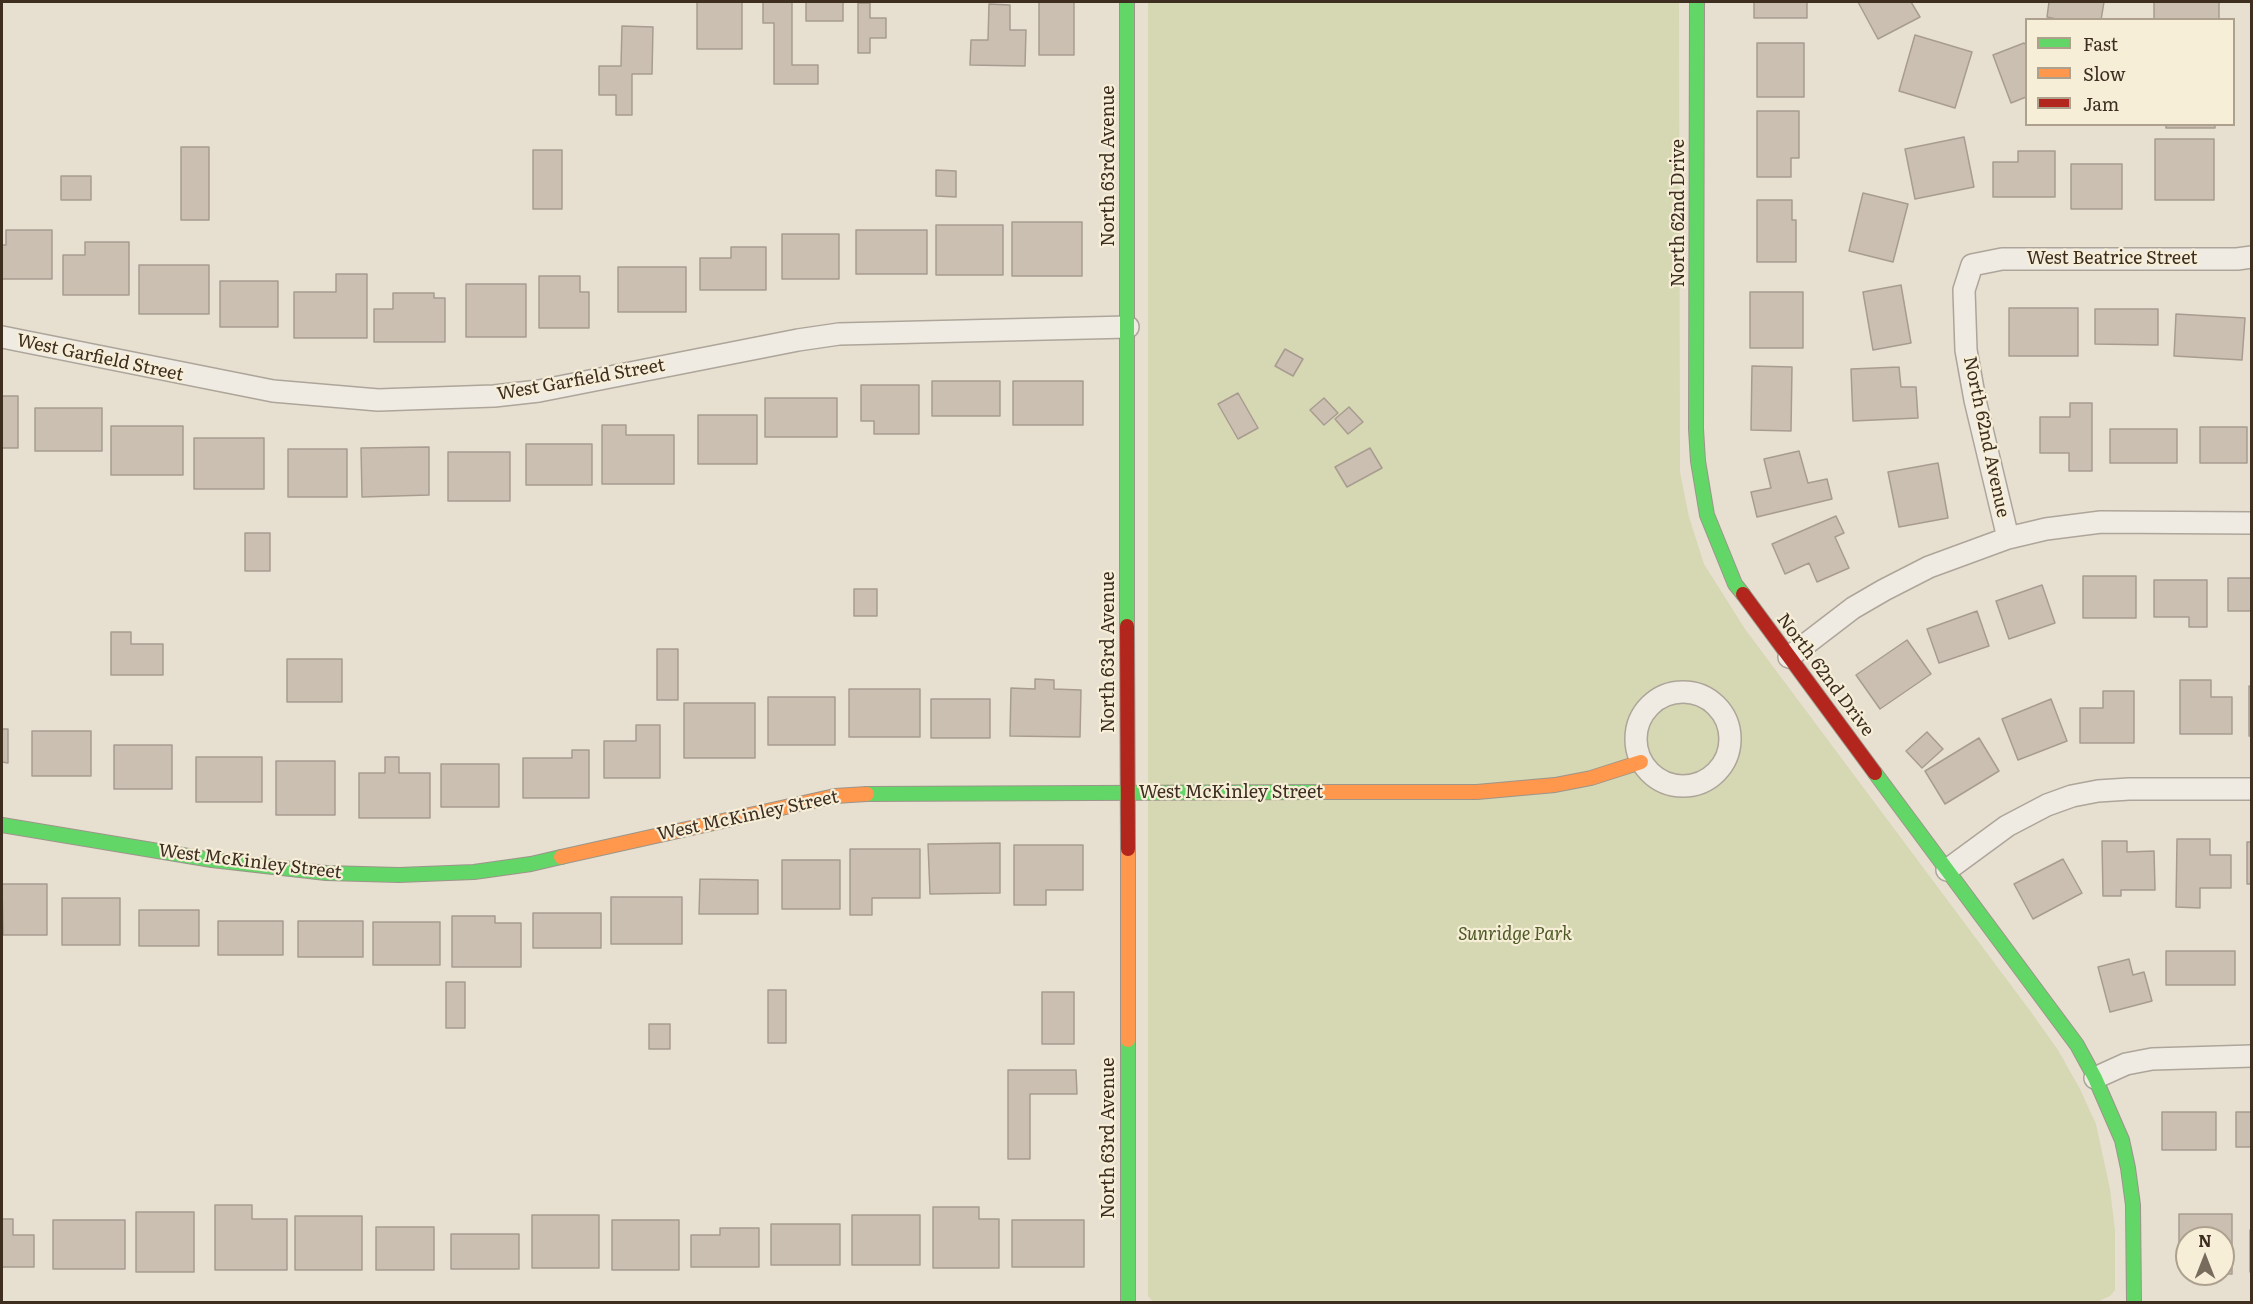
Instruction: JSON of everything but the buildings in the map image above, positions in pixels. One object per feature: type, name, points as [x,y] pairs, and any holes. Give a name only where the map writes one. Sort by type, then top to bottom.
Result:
[{"type":"street","name":"North 63rd Avenue","points":[[1127,2],[1128,1302]]},
{"type":"street","name":"North 62nd Drive","points":[[1697,2],[1696,429],[1707,515],[1735,584],[2077,1045],[2095,1078],[2114,1119],[2128,1168],[2133,1205],[2134,1302]]},
{"type":"street","name":"West Beatrice Street","points":[[1972,265],[2002,259],[2252,257]]},
{"type":"street","name":"North 62nd Avenue","points":[[1972,265],[1964,290],[1966,350],[1975,400],[2008,538]]},
{"type":"street","name":"West Garfield Street","points":[[2,337],[273,392],[378,400],[494,396],[539,391],[839,334],[1128,327]]},
{"type":"street","points":[[1789,657],[1853,608],[1893,585],[1929,567],[2008,538],[2046,529],[2101,522],[2252,523]]},
{"type":"street","points":[[1679,692],[1695,694],[1709,701],[1725,719],[1730,741],[1727,754],[1721,767],[1700,783],[1686,786],[1673,785],[1660,780],[1641,762],[1636,747],[1636,732],[1641,717],[1650,705],[1664,697],[1679,692]]},
{"type":"street","name":"West McKinley Street","points":[[2,825],[234,863],[326,873],[399,875],[474,872],[531,864],[835,795],[1477,792],[1591,778],[1641,762]]},
{"type":"street","points":[[1947,870],[2017,821],[2047,805],[2072,796],[2097,791],[2129,789],[2252,789]]},
{"type":"street","points":[[2095,1078],[2126,1064],[2152,1059],[2252,1056]]},
{"type":"green space","name":"Sunridge Park","points":[[1148,2],[1679,2],[1680,472],[1689,517],[1704,564],[1745,629],[2031,1012],[2058,1050],[2080,1089],[2096,1124],[2110,1189],[2115,1230],[2115,1290],[2110,1296],[2097,1302],[1153,1302],[1148,1296]]},
{"type":"traffic: fast","points":[[1127,2],[1127,626]]},
{"type":"traffic: fast","points":[[1697,2],[1696,429],[1698,461],[1707,515],[1735,584],[1743,594]]},
{"type":"traffic: fast","points":[[1875,773],[2077,1045],[2095,1078],[2122,1140],[2128,1168],[2133,1205],[2134,1302]]},
{"type":"traffic: fast","points":[[867,794],[1318,792]]},
{"type":"traffic: fast","points":[[2,825],[212,860],[326,873],[399,875],[474,872],[531,864],[561,857]]},
{"type":"traffic: fast","points":[[1128,1040],[1128,1302]]},
{"type":"traffic: slow","points":[[1318,792],[1477,792],[1555,785],[1591,778],[1641,762]]},
{"type":"traffic: slow","points":[[561,857],[835,796],[867,794]]},
{"type":"traffic: slow","points":[[1128,849],[1128,1040]]},
{"type":"traffic: jam","points":[[1743,594],[1875,773]]},
{"type":"traffic: jam","points":[[1127,626],[1128,849]]}]
